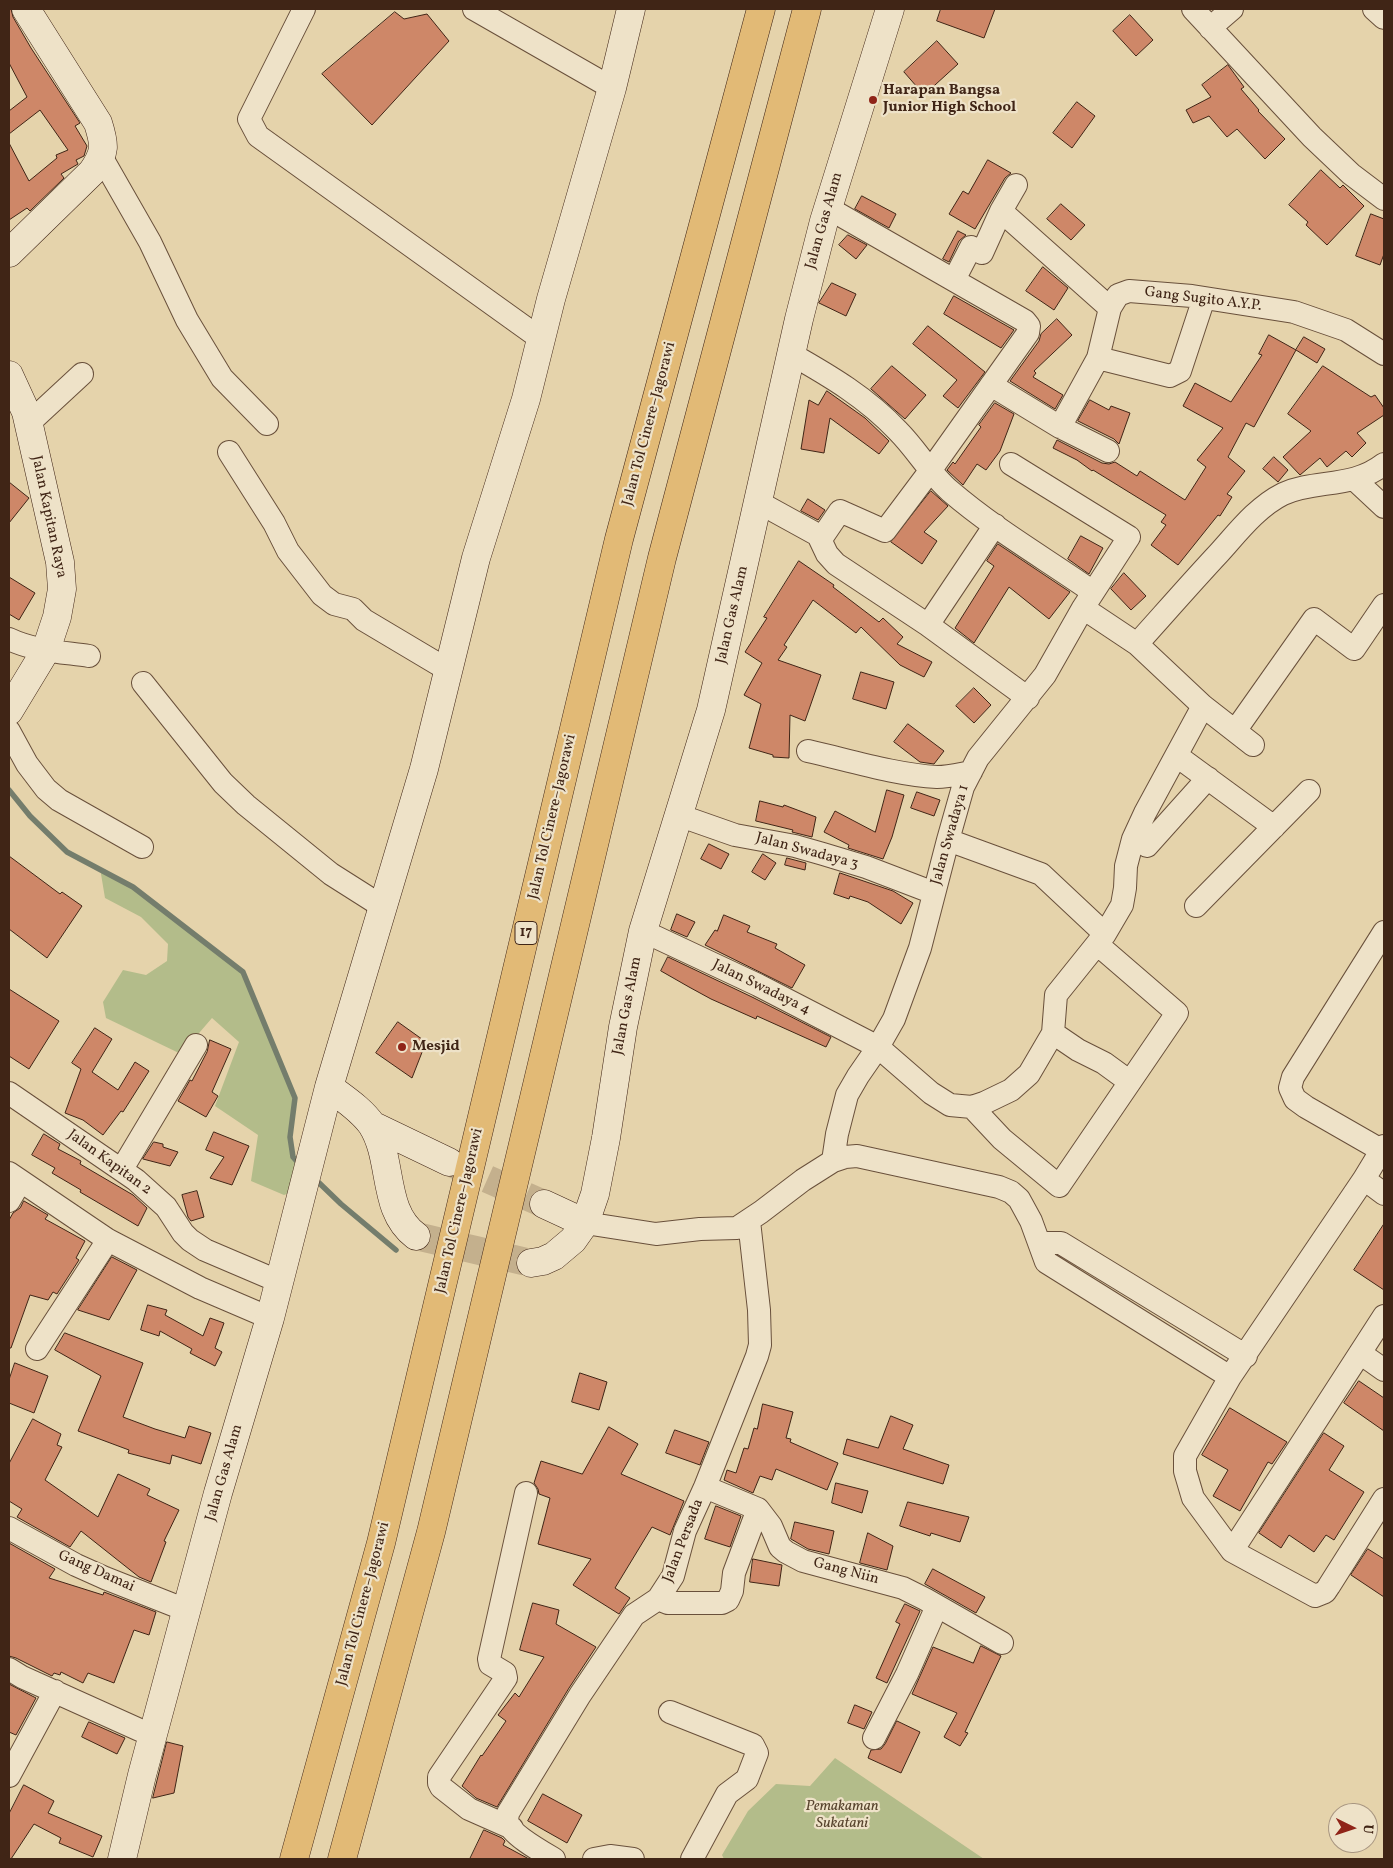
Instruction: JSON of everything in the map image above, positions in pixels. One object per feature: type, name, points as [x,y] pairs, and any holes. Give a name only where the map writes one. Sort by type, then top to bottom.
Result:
[{"type":"highway","name":"Jalan Tol Cinere–Jagorawi","points":[[294,1859],[381,1543],[619,539],[761,9]]},
{"type":"highway","points":[[342,1859],[434,1522],[662,558],[807,9]]},
{"type":"main road","points":[[9,253],[92,172],[102,158],[103,143],[98,123],[26,9]]},
{"type":"main road","name":"Jalan Gas Alam","points":[[122,1859],[218,1493],[280,1282],[329,1087],[424,770],[476,558],[523,407],[559,271],[612,88],[631,9]]},
{"type":"main road","name":"Jalan Gas Alam","points":[[531,1263],[543,1261],[558,1253],[573,1240],[585,1223],[601,1169],[623,1027],[643,931],[711,710],[809,278],[828,208],[890,9]]},
{"type":"main road","name":"Jalan Kapitan Raya","points":[[9,375],[22,402],[28,424],[62,575],[62,589],[57,617],[46,650],[9,711]]},
{"type":"main road","points":[[329,1087],[362,1114],[372,1125],[380,1144],[400,1219],[408,1230],[416,1236]]},
{"type":"main road","points":[[372,1125],[449,1162]]},
{"type":"main road","points":[[544,1204],[585,1223]]},
{"type":"street","points":[[304,9],[249,119],[258,136],[541,340]]},
{"type":"street","points":[[474,9],[612,88]]},
{"type":"street","points":[[1193,9],[1331,156],[1351,174],[1384,198]]},
{"type":"street","points":[[1210,28],[1232,9]]},
{"type":"street","points":[[1374,9],[1384,18]]},
{"type":"street","points":[[102,158],[150,242],[186,320],[222,378],[266,424]]},
{"type":"street","points":[[954,280],[972,247],[982,253],[1001,211],[1016,185]]},
{"type":"street","points":[[821,539],[840,511],[885,531],[1028,334],[1029,326],[1025,321],[828,208]]},
{"type":"street","points":[[1001,211],[1110,308],[1098,358],[1060,427]]},
{"type":"street","name":"Gang Sugito A.Y.P.","points":[[1110,308],[1118,296],[1129,291],[1204,298],[1294,312],[1346,330],[1384,354]]},
{"type":"street","points":[[1098,358],[1170,376],[1180,371],[1204,298]]},
{"type":"street","points":[[791,354],[834,378],[878,412],[898,431],[930,471],[949,490],[1088,600],[1203,706],[1254,745]]},
{"type":"street","points":[[28,424],[82,374]]},
{"type":"street","points":[[991,385],[1060,427],[1108,451]]},
{"type":"street","points":[[229,452],[274,523],[288,552],[322,594],[334,604],[353,609],[364,620],[448,670]]},
{"type":"street","name":"Jalan Swadaya 1","points":[[833,1161],[847,1096],[894,1019],[909,980],[920,948],[963,787],[978,758],[1028,698],[1060,650],[1088,600],[1129,537],[1011,464]]},
{"type":"street","points":[[1137,644],[1239,531],[1257,512],[1270,502],[1284,494],[1304,488],[1363,477],[1384,464]]},
{"type":"street","points":[[1354,479],[1384,507]]},
{"type":"street","points":[[758,502],[818,535],[827,554],[836,564],[928,625],[1028,698]]},
{"type":"street","points":[[928,625],[995,525]]},
{"type":"street","points":[[1235,731],[1314,619],[1354,649],[1384,605]]},
{"type":"street","points":[[9,639],[23,646],[90,656]]},
{"type":"street","points":[[143,683],[223,783],[246,805],[331,874],[383,907]]},
{"type":"street","points":[[948,840],[1041,874],[1101,939],[1177,1013],[1059,1186],[1002,1139],[972,1107],[1010,1090],[1029,1074],[1053,1033],[1056,995],[1101,939],[1122,905],[1126,866],[1133,839],[1203,706]]},
{"type":"street","points":[[9,731],[27,764],[46,789],[59,800],[142,848]]},
{"type":"street","points":[[808,751],[907,773],[938,777],[955,776],[971,772]]},
{"type":"street","points":[[1177,756],[1274,827]]},
{"type":"street","points":[[1147,846],[1208,778]]},
{"type":"street","points":[[1196,906],[1309,791]]},
{"type":"street","name":"Jalan Swadaya 3","points":[[678,815],[735,834],[786,844],[823,854],[934,893]]},
{"type":"street","name":"Jalan Swadaya 4","points":[[643,931],[758,985],[878,1047],[931,1093],[950,1105],[972,1107]]},
{"type":"street","points":[[1384,932],[1293,1078],[1290,1088],[1295,1099],[1306,1107],[1383,1148],[1364,1180],[1230,1377],[1185,1456],[1185,1471],[1193,1498],[1232,1551],[1315,1596],[1325,1592],[1377,1527],[1384,1499]]},
{"type":"street","points":[[1053,1033],[1078,1050],[1104,1063],[1130,1082]]},
{"type":"street","points":[[122,1169],[196,1045]]},
{"type":"street","name":"Jalan Kapitan 2","points":[[9,1093],[122,1169],[153,1194],[166,1207],[183,1233],[190,1240],[205,1250],[280,1282]]},
{"type":"street","points":[[585,1223],[656,1234],[700,1229],[737,1228],[803,1180],[833,1161],[845,1156],[857,1156],[990,1185],[1011,1192],[1019,1199],[1025,1208],[1046,1262],[1230,1377]]},
{"type":"street","points":[[9,1201],[15,1177],[108,1240],[200,1288],[270,1318]]},
{"type":"street","points":[[1364,1180],[1384,1194]]},
{"type":"street","name":"Jalan Persada","points":[[512,1828],[508,1821],[508,1812],[580,1695],[634,1615],[658,1599],[673,1576],[685,1531],[705,1488],[758,1356],[760,1335],[749,1220]]},
{"type":"street","points":[[37,1349],[108,1240]]},
{"type":"street","points":[[1040,1244],[1061,1243],[1246,1356]]},
{"type":"street","points":[[1232,1551],[1384,1316]]},
{"type":"street","points":[[1360,1354],[1384,1370]]},
{"type":"street","points":[[658,1599],[668,1603],[722,1603],[728,1600],[732,1591],[734,1573],[758,1510],[705,1488]]},
{"type":"street","points":[[526,1493],[489,1659],[490,1664],[506,1673],[506,1678],[439,1777],[439,1783],[469,1809],[512,1828],[519,1836],[554,1859]]},
{"type":"street","name":"Gang Niin","points":[[758,1510],[771,1526],[780,1546],[803,1561],[903,1588],[1002,1643]]},
{"type":"street","name":"Gang Damai","points":[[9,1528],[83,1568],[186,1610]]},
{"type":"street","points":[[874,1738],[907,1674],[937,1606]]},
{"type":"street","points":[[9,1669],[22,1677],[153,1736]]},
{"type":"street","points":[[9,1776],[55,1691]]},
{"type":"street","points":[[670,1712],[753,1745],[757,1753],[747,1779],[727,1794],[692,1859]]},
{"type":"street","points":[[594,1859],[610,1856],[632,1859]]},
{"type":"green space","points":[[100,868],[133,887],[243,972],[295,1098],[290,1137],[293,1157],[303,1188],[284,1195],[251,1181],[258,1135],[215,1106],[239,1042],[212,1018],[181,1054],[106,1018],[103,1002],[123,970],[146,975],[167,961],[168,944],[141,917],[105,898]]},
{"type":"green space","name":"Pemakaman Sukatani","points":[[835,1758],[984,1859],[724,1859],[722,1855],[748,1811],[776,1784],[810,1786]]},
{"type":"building","points":[[9,9],[11,9],[13,17],[31,48],[80,123],[75,126],[87,146],[84,156],[76,160],[78,164],[61,174],[64,178],[30,211],[27,208],[9,220],[9,143],[29,181],[57,158],[56,155],[68,150],[40,110],[9,134],[9,111],[27,97],[9,63]]},
{"type":"building","points":[[941,9],[995,9],[984,38],[937,21]]},
{"type":"building","points":[[395,12],[404,19],[427,14],[449,41],[372,125],[322,74]]},
{"type":"building","points":[[1130,15],[1153,40],[1136,56],[1113,31]]},
{"type":"building","points":[[937,41],[958,64],[924,95],[904,72]]},
{"type":"building","points":[[1228,65],[1244,87],[1241,89],[1258,111],[1285,139],[1265,159],[1237,129],[1227,137],[1209,116],[1193,123],[1186,110],[1211,97],[1202,85]]},
{"type":"building","points":[[1077,102],[1095,116],[1072,148],[1053,133]]},
{"type":"building","points":[[988,160],[1011,173],[1005,178],[975,229],[949,214],[963,191],[968,194]]},
{"type":"building","points":[[1321,170],[1340,188],[1343,185],[1364,206],[1327,245],[1306,225],[1308,222],[1289,205]]},
{"type":"building","points":[[862,196],[896,214],[889,228],[855,209]]},
{"type":"building","points":[[1061,204],[1085,225],[1071,240],[1047,219]]},
{"type":"building","points":[[1371,214],[1384,219],[1384,254],[1380,265],[1356,256]]},
{"type":"building","points":[[958,231],[966,235],[959,241],[949,262],[943,259]]},
{"type":"building","points":[[848,235],[867,245],[856,259],[839,245]]},
{"type":"building","points":[[1043,267],[1068,288],[1054,310],[1026,291]]},
{"type":"building","points":[[832,283],[856,294],[846,316],[819,303]]},
{"type":"building","points":[[954,296],[1014,330],[1001,348],[944,314]]},
{"type":"building","points":[[1057,319],[1072,335],[1034,371],[1036,373],[1033,377],[1063,395],[1055,409],[1010,381],[1039,341],[1041,334]]},
{"type":"building","points":[[928,326],[985,372],[958,408],[943,396],[957,380],[913,344]]},
{"type":"building","points":[[1269,335],[1296,350],[1254,427],[1246,423],[1228,457],[1245,471],[1227,494],[1232,497],[1220,516],[1218,515],[1178,565],[1151,545],[1166,525],[1161,522],[1166,515],[1077,460],[1053,448],[1057,440],[1102,463],[1109,464],[1115,462],[1137,476],[1140,471],[1185,500],[1206,467],[1197,460],[1223,428],[1183,406],[1195,383],[1231,402],[1262,355],[1259,354]]},
{"type":"building","points":[[1304,337],[1325,349],[1317,363],[1296,350]]},
{"type":"building","points":[[892,366],[926,395],[905,419],[871,389]]},
{"type":"building","points":[[1323,366],[1371,397],[1375,395],[1384,408],[1384,415],[1357,433],[1366,443],[1352,457],[1346,451],[1327,467],[1320,458],[1300,475],[1283,457],[1311,431],[1288,414]]},
{"type":"building","points":[[827,391],[865,418],[889,441],[879,454],[830,418],[824,453],[801,449],[809,400],[818,405]]},
{"type":"building","points":[[1090,400],[1109,410],[1111,406],[1130,413],[1119,444],[1114,439],[1078,421]]},
{"type":"building","points":[[995,403],[1014,414],[1000,451],[986,470],[977,464],[963,485],[947,470],[953,462],[955,464]]},
{"type":"building","points":[[1274,457],[1288,470],[1278,482],[1263,469]]},
{"type":"building","points":[[9,482],[29,498],[9,523]]},
{"type":"building","points":[[931,491],[948,506],[924,532],[937,541],[922,564],[891,542]]},
{"type":"building","points":[[808,499],[825,510],[818,520],[801,511]]},
{"type":"building","points":[[1081,536],[1103,548],[1089,574],[1068,559]]},
{"type":"building","points":[[998,544],[1070,592],[1049,619],[1009,587],[974,643],[955,628],[994,566],[987,561]]},
{"type":"building","points":[[799,561],[834,585],[833,587],[879,622],[883,618],[903,637],[897,644],[932,662],[924,677],[900,665],[861,627],[856,633],[813,600],[784,645],[787,647],[778,660],[821,675],[805,721],[790,715],[789,758],[773,757],[773,755],[749,748],[761,704],[744,695],[762,663],[745,652],[767,618],[764,617]]},
{"type":"building","points":[[1124,573],[1146,596],[1131,610],[1111,589]]},
{"type":"building","points":[[9,577],[35,593],[19,620],[9,614]]},
{"type":"building","points":[[861,672],[894,682],[886,709],[853,699]]},
{"type":"building","points":[[974,688],[991,705],[974,723],[956,706]]},
{"type":"building","points":[[908,724],[944,751],[934,764],[920,762],[894,742]]},
{"type":"building","points":[[887,790],[904,795],[892,837],[883,859],[848,848],[849,845],[824,832],[835,811],[875,832]]},
{"type":"building","points":[[917,792],[940,800],[934,816],[911,808]]},
{"type":"building","points":[[760,801],[783,807],[784,805],[816,817],[812,837],[792,832],[793,830],[756,821]]},
{"type":"building","points":[[709,844],[729,854],[721,869],[701,859]]},
{"type":"building","points":[[763,854],[776,863],[765,880],[752,872]]},
{"type":"building","points":[[9,856],[60,894],[62,892],[82,906],[47,958],[9,929]]},
{"type":"building","points":[[787,858],[806,863],[805,870],[785,865]]},
{"type":"building","points":[[840,873],[893,891],[913,903],[901,924],[868,902],[850,896],[849,899],[834,894]]},
{"type":"building","points":[[677,914],[695,922],[687,937],[671,930]]},
{"type":"building","points":[[724,915],[750,926],[747,932],[777,944],[775,948],[805,965],[792,988],[705,945],[715,930],[717,931]]},
{"type":"building","points":[[668,957],[831,1037],[826,1047],[757,1016],[756,1019],[689,987],[661,971]]},
{"type":"building","points":[[9,989],[59,1021],[29,1069],[9,1056]]},
{"type":"building","name":"Mesjid","points":[[398,1022],[426,1042],[412,1078],[376,1053]]},
{"type":"building","points":[[95,1028],[112,1039],[92,1072],[118,1090],[135,1062],[149,1071],[123,1112],[121,1111],[103,1135],[83,1120],[65,1113],[81,1069],[72,1063]]},
{"type":"building","points":[[210,1040],[231,1049],[212,1092],[218,1096],[206,1117],[178,1101],[190,1080],[192,1081],[207,1052]]},
{"type":"building","points":[[214,1132],[249,1146],[232,1185],[210,1178],[224,1157],[206,1150]]},
{"type":"building","points":[[44,1134],[60,1144],[58,1149],[81,1161],[80,1164],[133,1195],[147,1208],[138,1226],[80,1192],[81,1190],[52,1173],[55,1168],[32,1155]]},
{"type":"building","points":[[154,1142],[163,1144],[163,1147],[178,1152],[170,1166],[143,1159]]},
{"type":"building","points":[[197,1191],[204,1217],[191,1221],[188,1217],[182,1195]]},
{"type":"building","points":[[24,1201],[48,1215],[45,1219],[85,1241],[76,1258],[79,1260],[57,1294],[53,1292],[48,1300],[30,1295],[11,1348],[9,1348],[9,1220]]},
{"type":"building","points":[[1384,1224],[1384,1290],[1354,1270]]},
{"type":"building","points":[[112,1257],[137,1270],[109,1320],[78,1310]]},
{"type":"building","points":[[148,1305],[167,1310],[165,1315],[203,1336],[210,1318],[224,1323],[215,1348],[222,1352],[215,1366],[190,1353],[192,1349],[160,1331],[159,1336],[141,1330]]},
{"type":"building","points":[[65,1333],[143,1363],[123,1417],[185,1438],[189,1426],[211,1433],[201,1464],[172,1455],[170,1464],[128,1453],[129,1450],[78,1431],[101,1376],[55,1350]]},
{"type":"building","points":[[15,1363],[48,1376],[34,1413],[9,1403],[9,1380]]},
{"type":"building","points":[[580,1373],[607,1382],[599,1410],[572,1402]]},
{"type":"building","points":[[1359,1381],[1384,1398],[1384,1431],[1344,1403]]},
{"type":"building","points":[[763,1404],[793,1412],[786,1438],[791,1439],[790,1442],[838,1463],[827,1490],[776,1469],[772,1480],[760,1476],[753,1493],[724,1480],[727,1470],[736,1473],[744,1448],[748,1449],[754,1428],[757,1429]]},
{"type":"building","points":[[1230,1408],[1287,1442],[1272,1464],[1268,1462],[1240,1511],[1213,1496],[1228,1470],[1202,1455]]},
{"type":"building","points":[[891,1416],[913,1425],[903,1449],[949,1465],[943,1484],[843,1454],[847,1439],[878,1448]]},
{"type":"building","points":[[33,1419],[61,1434],[57,1445],[62,1447],[45,1480],[98,1517],[118,1474],[150,1489],[147,1495],[179,1510],[164,1541],[166,1542],[151,1582],[139,1577],[81,1531],[70,1547],[17,1517],[22,1509],[9,1501],[9,1464]]},
{"type":"building","points":[[609,1427],[638,1444],[621,1474],[684,1501],[670,1535],[652,1527],[615,1588],[630,1598],[619,1614],[573,1585],[591,1559],[538,1544],[550,1498],[539,1494],[534,1483],[541,1461],[582,1474]]},
{"type":"building","points":[[675,1430],[709,1442],[700,1465],[666,1453]]},
{"type":"building","points":[[1324,1433],[1344,1446],[1329,1470],[1364,1492],[1334,1540],[1326,1535],[1314,1552],[1289,1535],[1281,1548],[1259,1533]]},
{"type":"building","points":[[836,1483],[868,1491],[862,1513],[832,1503]]},
{"type":"building","points":[[908,1502],[969,1517],[960,1542],[931,1533],[930,1536],[900,1526]]},
{"type":"building","points":[[716,1506],[741,1516],[730,1547],[705,1539]]},
{"type":"building","points":[[795,1522],[834,1531],[829,1554],[808,1549],[791,1539]]},
{"type":"building","points":[[868,1533],[893,1546],[887,1570],[860,1563]]},
{"type":"building","points":[[9,1543],[55,1569],[49,1578],[103,1595],[104,1592],[156,1612],[149,1635],[134,1630],[114,1683],[88,1673],[83,1683],[61,1672],[60,1675],[54,1673],[52,1676],[9,1656]]},
{"type":"building","points":[[1368,1549],[1384,1559],[1384,1597],[1351,1575]]},
{"type":"building","points":[[753,1559],[782,1565],[779,1586],[750,1582]]},
{"type":"building","points":[[933,1569],[985,1597],[976,1613],[925,1584]]},
{"type":"building","points":[[533,1603],[559,1610],[556,1624],[596,1647],[497,1807],[476,1798],[462,1786],[481,1755],[506,1721],[498,1715],[515,1693],[519,1697],[544,1657],[520,1650]]},
{"type":"building","points":[[905,1604],[920,1611],[887,1683],[876,1678],[900,1624],[896,1622]]},
{"type":"building","points":[[981,1646],[1001,1656],[965,1732],[968,1733],[960,1746],[944,1737],[957,1713],[912,1694],[933,1647],[973,1663]]},
{"type":"building","points":[[9,1684],[36,1698],[16,1735],[9,1732]]},
{"type":"building","points":[[855,1705],[872,1712],[864,1729],[848,1723]]},
{"type":"building","points":[[897,1721],[920,1732],[901,1773],[868,1758],[871,1750],[881,1749],[885,1744]]},
{"type":"building","points":[[89,1722],[125,1738],[117,1754],[82,1737]]},
{"type":"building","points":[[167,1742],[183,1746],[174,1793],[153,1798]]},
{"type":"building","points":[[24,1785],[54,1801],[48,1813],[102,1836],[93,1857],[59,1843],[61,1838],[34,1824],[11,1859],[9,1859],[9,1814]]},
{"type":"building","points":[[543,1794],[582,1815],[567,1843],[528,1821]]},
{"type":"building","points":[[484,1830],[502,1838],[505,1841],[503,1845],[529,1859],[470,1859]]},
{"type":"waterway","points":[[9,790],[30,816],[67,852],[133,887],[243,972],[295,1098],[290,1137],[293,1157],[301,1166]]},
{"type":"waterway","points":[[313,1177],[341,1204],[396,1250]]},
{"type":"tunnel","points":[[449,1162],[544,1204]]},
{"type":"tunnel","points":[[416,1236],[531,1263]]},
{"type":"place","name":"Harapan Bangsa Junior High School","points":[[873,100]]},
{"type":"place","name":"Mesjid","points":[[402,1047]]}]
